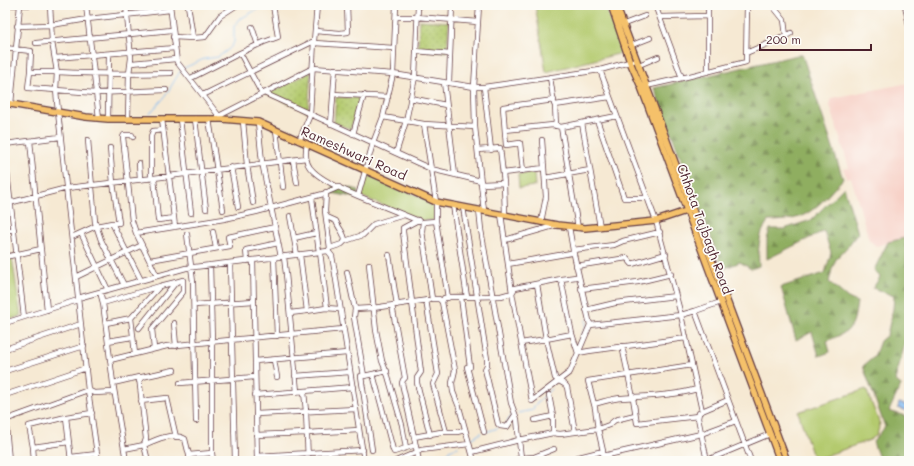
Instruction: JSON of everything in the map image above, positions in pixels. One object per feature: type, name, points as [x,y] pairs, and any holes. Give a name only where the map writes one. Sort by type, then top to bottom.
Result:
[{"type":"main road","name":"Chhota Tajbagh Road","points":[[610,5],[630,62],[690,210],[721,302],[773,433],[780,461]]},
{"type":"main road","points":[[616,5],[632,45],[690,210],[773,433],[787,461]]},
{"type":"main road","name":"Rameshwari Road","points":[[8,103],[108,119],[218,118],[258,122],[436,202],[557,225],[578,228],[656,221],[690,210]]},
{"type":"street","points":[[13,5],[50,5],[50,25],[57,72],[56,90],[60,138],[88,390],[98,461]]},
{"type":"street","points":[[8,103],[16,49],[20,5]]},
{"type":"street","points":[[86,5],[99,118]]},
{"type":"street","points":[[126,5],[132,63],[129,74],[128,119]]},
{"type":"street","points":[[188,5],[192,38]]},
{"type":"street","points":[[174,37],[205,37],[220,16],[237,5]]},
{"type":"street","points":[[191,78],[240,53],[278,38],[273,5]]},
{"type":"street","points":[[299,141],[310,115],[317,5]]},
{"type":"street","points":[[315,31],[340,33],[348,32],[347,5]]},
{"type":"street","points":[[358,196],[383,117],[393,74],[396,5]]},
{"type":"street","points":[[396,153],[406,121],[415,77],[418,5]]},
{"type":"street","points":[[452,5],[450,54],[446,82],[446,105],[455,175]]},
{"type":"street","points":[[479,5],[474,87],[475,128],[482,183],[482,210],[493,296],[511,403],[515,415],[521,458]]},
{"type":"street","points":[[656,5],[682,78]]},
{"type":"street","points":[[708,5],[708,72]]},
{"type":"street","points":[[646,86],[746,62],[747,5]]},
{"type":"street","points":[[772,5],[784,20],[786,36]]},
{"type":"street","points":[[905,5],[909,26]]},
{"type":"street","points":[[17,26],[50,25],[170,8],[176,59],[182,69],[204,95],[218,118],[313,68],[393,74],[474,87],[484,87],[600,70],[630,62],[638,62],[658,57]]},
{"type":"street","points":[[624,24],[645,16]]},
{"type":"street","points":[[660,18],[708,16]]},
{"type":"street","points":[[396,17],[452,19],[478,22]]},
{"type":"street","points":[[252,27],[258,45]]},
{"type":"street","points":[[36,44],[129,33],[172,30]]},
{"type":"street","points":[[746,53],[791,33]]},
{"type":"street","points":[[632,45],[650,38]]},
{"type":"street","points":[[204,95],[314,42],[394,48]]},
{"type":"street","points":[[5,48],[30,51],[28,88],[96,93],[166,90]]},
{"type":"street","points":[[55,58],[175,48]]},
{"type":"street","points":[[416,51],[450,54]]},
{"type":"street","points":[[240,53],[263,94],[431,169],[482,183],[504,183]]},
{"type":"street","points":[[108,119],[110,72],[109,54]]},
{"type":"street","points":[[132,63],[176,59]]},
{"type":"street","points":[[331,124],[335,69]]},
{"type":"street","points":[[600,70],[660,232],[682,315],[702,411]]},
{"type":"street","points":[[30,72],[94,74],[110,72],[129,74],[171,73]]},
{"type":"street","points":[[550,77],[578,228]]},
{"type":"street","points":[[484,87],[491,150]]},
{"type":"street","points":[[333,94],[388,97]]},
{"type":"street","points":[[353,134],[364,95]]},
{"type":"street","points":[[523,171],[520,143],[506,145],[503,107],[610,97]]},
{"type":"street","points":[[410,98],[446,105]]},
{"type":"street","points":[[505,130],[582,123],[617,116]]},
{"type":"street","points":[[383,117],[424,124],[475,128]]},
{"type":"street","points":[[162,119],[175,227]]},
{"type":"street","points":[[180,119],[191,214]]},
{"type":"street","points":[[195,119],[206,209]]},
{"type":"street","points":[[209,119],[223,210]]},
{"type":"street","points":[[597,120],[624,198],[648,198]]},
{"type":"street","points":[[242,121],[253,203]]},
{"type":"street","points":[[258,122],[262,164],[282,257],[290,313],[297,392]]},
{"type":"street","points":[[582,123],[600,227]]},
{"type":"street","points":[[424,124],[436,202],[436,221],[448,298]]},
{"type":"street","points":[[163,130],[153,131],[151,136],[152,178],[158,220],[174,218]]},
{"type":"street","points":[[276,130],[283,187]]},
{"type":"street","points":[[133,137],[132,135],[127,134],[123,137],[132,221],[136,233],[157,276]]},
{"type":"street","points":[[5,144],[60,138]]},
{"type":"street","points":[[88,140],[96,226],[101,240],[124,285]]},
{"type":"street","points":[[541,222],[546,197],[542,140]]},
{"type":"street","points":[[30,141],[47,310]]},
{"type":"street","points":[[307,144],[305,151],[306,158],[312,171],[339,187],[404,215],[420,221],[436,221]]},
{"type":"street","points":[[72,237],[96,226],[119,222],[113,184],[110,148]]},
{"type":"street","points":[[478,150],[500,148],[504,183],[504,240],[532,401],[557,380],[568,373],[590,325],[572,251],[570,227]]},
{"type":"street","points":[[5,156],[6,181],[14,229],[24,317]]},
{"type":"street","points":[[5,204],[66,188],[113,184],[140,179],[306,158]]},
{"type":"street","points":[[293,160],[297,183]]},
{"type":"street","points":[[139,163],[140,179]]},
{"type":"street","points":[[231,167],[238,207]]},
{"type":"street","points":[[503,173],[544,168]]},
{"type":"street","points":[[545,178],[590,170]]},
{"type":"street","points":[[136,233],[224,219],[271,209],[312,198],[339,187]]},
{"type":"street","points":[[326,192],[325,213],[329,249],[335,272],[364,461]]},
{"type":"street","points":[[312,198],[327,308]]},
{"type":"street","points":[[452,205],[467,297]]},
{"type":"street","points":[[463,208],[487,360],[485,369],[498,424],[507,427],[515,415]]},
{"type":"street","points":[[325,213],[327,217],[336,221],[343,234],[344,241]]},
{"type":"street","points":[[5,323],[100,292],[192,267],[320,252],[342,244],[344,241],[363,235],[374,224],[404,215]]},
{"type":"street","points":[[290,216],[307,311]]},
{"type":"street","points":[[420,221],[432,299]]},
{"type":"street","points":[[420,221],[403,228],[403,232],[421,372],[417,378],[417,383],[430,435]]},
{"type":"street","points":[[112,223],[141,280]]},
{"type":"street","points":[[504,240],[557,225]]},
{"type":"street","points":[[150,260],[230,246],[228,237],[275,227]]},
{"type":"street","points":[[5,231],[14,229]]},
{"type":"street","points":[[213,232],[216,248]]},
{"type":"street","points":[[508,264],[572,251],[614,245],[623,241],[660,232]]},
{"type":"street","points":[[81,233],[108,290]]},
{"type":"street","points":[[294,238],[316,233]]},
{"type":"street","points":[[187,234],[188,253],[192,267],[194,305],[194,382],[196,421]]},
{"type":"street","points":[[247,261],[246,250],[278,243]]},
{"type":"street","points":[[76,278],[142,245]]},
{"type":"street","points":[[5,257],[41,250]]},
{"type":"street","points":[[576,266],[627,258],[632,264],[666,254]]},
{"type":"street","points":[[389,256],[394,305],[405,378],[402,380],[402,383],[419,461]]},
{"type":"street","points":[[274,258],[277,336]]},
{"type":"street","points":[[253,260],[257,458],[362,450]]},
{"type":"street","points":[[230,263],[235,461]]},
{"type":"street","points":[[369,264],[373,308],[382,361],[402,425],[406,448]]},
{"type":"street","points":[[210,265],[213,461]]},
{"type":"street","points":[[347,272],[355,309],[354,317],[372,450]]},
{"type":"street","points":[[581,288],[638,282],[671,274]]},
{"type":"street","points":[[442,302],[444,298],[501,296],[512,293],[514,288],[576,277]]},
{"type":"street","points":[[150,278],[154,288]]},
{"type":"street","points":[[561,279],[572,334],[578,353]]},
{"type":"street","points":[[103,303],[184,280],[183,292],[152,329],[154,349]]},
{"type":"street","points":[[139,328],[176,282]]},
{"type":"street","points":[[537,284],[546,339],[555,378],[567,387],[575,432]]},
{"type":"street","points":[[106,324],[131,318],[160,286]]},
{"type":"street","points":[[100,292],[106,324],[114,392],[126,461]]},
{"type":"street","points":[[586,310],[615,303],[676,296]]},
{"type":"street","points":[[460,297],[470,367],[468,367],[484,432]]},
{"type":"street","points":[[355,309],[412,303],[432,299],[439,299],[442,302],[455,370],[452,383],[453,392],[465,430],[467,443],[472,452],[474,461]]},
{"type":"street","points":[[426,300],[438,374],[434,384],[446,432]]},
{"type":"street","points":[[194,305],[254,301]]},
{"type":"street","points":[[590,325],[682,315],[721,302]]},
{"type":"street","points":[[290,313],[327,308],[340,309]]},
{"type":"street","points":[[695,311],[751,461]]},
{"type":"street","points":[[131,318],[134,354]]},
{"type":"street","points":[[174,323],[176,346]]},
{"type":"street","points":[[5,349],[81,324]]},
{"type":"street","points":[[110,360],[154,349],[194,343],[343,329]]},
{"type":"street","points":[[521,344],[572,334]]},
{"type":"street","points":[[108,341],[132,337]]},
{"type":"street","points":[[578,353],[686,338]]},
{"type":"street","points":[[5,371],[84,346]]},
{"type":"street","points":[[622,346],[637,423],[698,416],[702,411],[728,400]]},
{"type":"street","points":[[255,362],[347,353]]},
{"type":"street","points":[[274,360],[277,377]]},
{"type":"street","points":[[604,456],[588,381],[692,365]]},
{"type":"street","points":[[5,396],[86,368]]},
{"type":"street","points":[[139,381],[144,376],[174,370]]},
{"type":"street","points":[[351,378],[386,371]]},
{"type":"street","points":[[295,376],[350,372]]},
{"type":"street","points":[[372,374],[394,452],[416,445]]},
{"type":"street","points":[[113,383],[139,377],[146,439],[144,445],[148,461]]},
{"type":"street","points":[[180,383],[255,377]]},
{"type":"street","points":[[255,395],[352,387]]},
{"type":"street","points":[[594,404],[620,398],[656,396],[687,392],[697,389]]},
{"type":"street","points":[[88,390],[94,394],[114,392]]},
{"type":"street","points":[[9,461],[6,445],[5,418],[88,390]]},
{"type":"street","points":[[304,392],[308,461]]},
{"type":"street","points":[[549,395],[553,416],[553,433]]},
{"type":"street","points":[[141,401],[167,398],[176,437]]},
{"type":"street","points":[[256,414],[356,409]]},
{"type":"street","points":[[34,461],[29,426],[66,417],[92,413]]},
{"type":"street","points":[[472,452],[553,433],[560,434],[598,429],[609,425],[615,420],[635,415]]},
{"type":"street","points":[[535,420],[553,416]]},
{"type":"street","points":[[698,416],[707,461],[773,433]]},
{"type":"street","points":[[66,417],[71,459],[97,454]]},
{"type":"street","points":[[563,461],[604,456],[701,434],[736,421]]},
{"type":"street","points":[[256,435],[359,430]]},
{"type":"street","points":[[414,437],[465,430]]},
{"type":"street","points":[[124,449],[144,445],[166,437],[178,436],[185,439],[190,461]]},
{"type":"street","points":[[33,447],[69,442]]},
{"type":"street","points":[[396,461],[421,450],[467,443]]},
{"type":"street","points":[[512,461],[534,456],[554,449]]},
{"type":"street","points":[[189,455],[212,453]]},
{"type":"shaded area","points":[[909,83],[909,237],[876,246],[869,240],[851,177],[846,178],[844,169],[849,168],[830,105],[832,98]]},
{"type":"green space","points":[[535,5],[605,5],[622,53],[546,72]]},
{"type":"green space","points":[[419,20],[449,22],[447,52],[418,50]]},
{"type":"green space","points":[[802,54],[843,179],[810,212],[800,217],[791,219],[768,221],[760,237],[759,266],[751,269],[740,262],[723,269],[654,88]]},
{"type":"green space","points":[[311,72],[308,112],[267,94]]},
{"type":"green space","points":[[336,97],[359,98],[351,129],[334,123]]},
{"type":"green space","points":[[534,173],[535,186],[519,188],[518,174]]},
{"type":"green space","points":[[367,174],[435,203],[434,220],[422,221],[360,196]]},
{"type":"green space","points":[[334,184],[359,190],[357,198],[332,193]]},
{"type":"green space","points":[[844,187],[858,233],[836,259],[829,282],[848,298],[857,302],[854,318],[850,328],[842,334],[827,341],[830,352],[819,356],[812,332],[796,340],[781,287],[825,273],[831,253],[824,231],[767,259],[767,239],[770,229],[784,229],[811,220]]},
{"type":"green space","points":[[909,237],[909,316],[906,340],[895,380],[901,385],[889,411],[909,417],[909,461],[880,461],[873,442],[885,427],[863,366],[874,357],[880,341],[887,335],[893,309],[894,296],[873,288],[880,277],[874,270],[888,242]]},
{"type":"green space","points":[[12,257],[21,316],[5,321],[5,259]]},
{"type":"green space","points":[[866,389],[880,424],[877,435],[870,440],[814,460],[798,412]]},
{"type":"water","points":[[899,403],[909,406],[909,412],[898,408]]},
{"type":"waterway","points":[[184,68],[204,59],[218,57],[229,49],[234,42],[234,26],[240,19],[265,5]]},
{"type":"waterway","points":[[149,114],[164,98],[181,70]]},
{"type":"waterway","points":[[578,346],[586,326],[586,320]]},
{"type":"waterway","points":[[518,413],[533,410],[534,406],[551,389]]},
{"type":"waterway","points":[[505,425],[512,415]]},
{"type":"waterway","points":[[486,432],[498,428]]},
{"type":"waterway","points":[[471,439],[481,433]]},
{"type":"waterway","points":[[444,461],[449,450],[458,447]]}]
